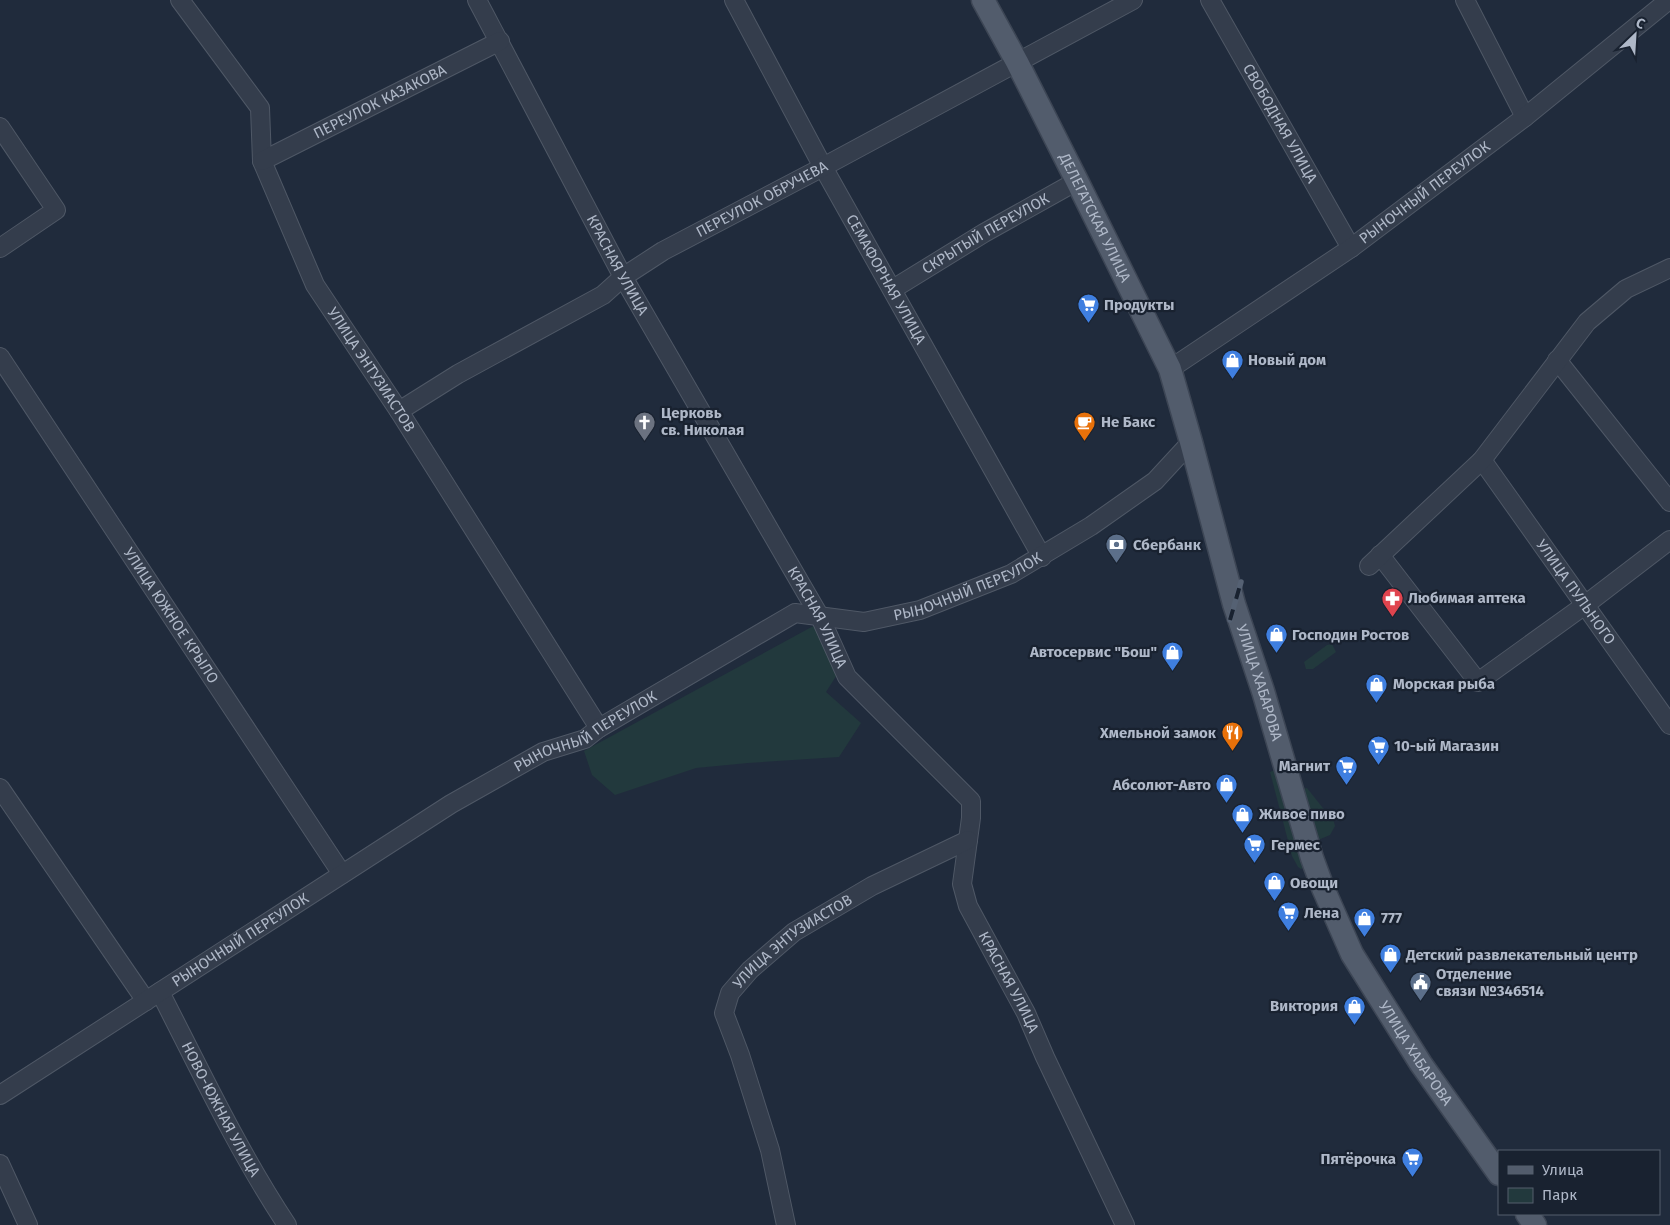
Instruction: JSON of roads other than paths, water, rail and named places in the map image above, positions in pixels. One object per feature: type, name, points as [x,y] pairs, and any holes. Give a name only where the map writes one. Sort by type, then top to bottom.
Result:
[{"type":"main road","name":"ДЕЛЕГАТСКАЯ УЛИЦА","points":[[983,0],[1017,62],[1170,369],[1192,442]]},
{"type":"main road","name":"УЛИЦА ХАБАРОВА","points":[[1192,442],[1234,604],[1263,691],[1306,838],[1323,888],[1352,954],[1421,1064],[1498,1173]]},
{"type":"street","name":"УЛИЦА ЭНТУЗИАСТОВ","points":[[180,0],[260,108],[262,161],[315,285],[399,411],[599,728]]},
{"type":"street","name":"КРАСНАЯ УЛИЦА","points":[[477,0],[623,277],[820,617],[847,677],[971,801],[971,818],[962,884],[968,906],[1026,1013],[1125,1225]]},
{"type":"street","name":"СЕМАФОРНАЯ УЛИЦА","points":[[734,0],[824,167],[1042,557]]},
{"type":"street","name":"ПЕРЕУЛОК ОБРУЧЕВА","points":[[399,411],[458,374],[603,295],[623,277],[663,251],[824,167],[1133,0]]},
{"type":"street","name":"СВОБОДНАЯ УЛИЦА","points":[[1210,0],[1351,248]]},
{"type":"street","points":[[1465,0],[1525,116]]},
{"type":"street","name":"РЫНОЧНЫЙ ПЕРЕУЛОК","points":[[1170,369],[1351,248],[1525,116],[1669,0]]},
{"type":"street","name":"ПЕРЕУЛОК КАЗАКОВА","points":[[262,161],[500,41]]},
{"type":"street","points":[[0,126],[56,210],[0,248]]},
{"type":"street","name":"СКРЫТЫЙ ПЕРЕУЛОК","points":[[894,290],[984,233],[1077,181]]},
{"type":"street","points":[[1670,268],[1626,289],[1587,322],[1482,460],[1375,560],[1478,682],[1585,605],[1670,540]]},
{"type":"street","name":"УЛИЦА ЮЖНОЕ КРЫЛО","points":[[0,357],[342,874]]},
{"type":"street","points":[[1557,360],[1670,502]]},
{"type":"street","name":"РЫНОЧНЫЙ ПЕРЕУЛОК","points":[[0,1095],[459,800],[543,752],[585,739],[599,728],[794,613],[864,622],[920,610],[1011,574],[1091,526],[1155,481],[1192,442]]},
{"type":"street","name":"УЛИЦА ПУЛЬНОГО","points":[[1482,460],[1670,725]]},
{"type":"street","name":"НОВО-ЮЖНАЯ УЛИЦА","points":[[0,788],[152,997],[265,1193],[287,1225]]},
{"type":"street","name":"УЛИЦА ЭНТУЗИАСТОВ","points":[[786,1225],[770,1150],[740,1055],[724,1013],[730,993],[750,970],[794,932],[872,886],[968,840]]},
{"type":"street","points":[[0,1164],[28,1225]]},
{"type":"railway","points":[[1230,620],[1241,582]]},
{"type":"place","name":"Продукты","points":[[1088,324]]},
{"type":"place","name":"Новый дом","points":[[1232,379]]},
{"type":"place","name":"Церковь св. Николая","points":[[645,441]]},
{"type":"place","name":"Не Бакс","points":[[1085,441]]},
{"type":"place","name":"Сбербанк","points":[[1117,564]]},
{"type":"place","name":"Любимая аптека","points":[[1392,617]]},
{"type":"place","name":"Господин Ростов","points":[[1276,654]]},
{"type":"place","name":"Автосервис \"Бош\"","points":[[1173,671]]},
{"type":"place","name":"Морская рыба","points":[[1377,703]]},
{"type":"place","name":"Хмельной замок","points":[[1232,752]]},
{"type":"place","name":"10-ый Магазин","points":[[1378,765]]},
{"type":"place","name":"Магнит","points":[[1346,785]]},
{"type":"place","name":"Абсолют-Авто","points":[[1227,804]]},
{"type":"place","name":"Живое пиво","points":[[1243,833]]},
{"type":"place","name":"Гермес","points":[[1255,864]]},
{"type":"place","name":"Овощи","points":[[1274,902]]},
{"type":"place","name":"Лена","points":[[1288,932]]},
{"type":"place","name":"777","points":[[1365,937]]},
{"type":"place","name":"Детский развлекательный центр","points":[[1390,974]]},
{"type":"place","name":"Отделение связи №346514","points":[[1420,1002]]},
{"type":"place","name":"Виктория","points":[[1354,1025]]},
{"type":"place","name":"Пятёрочка","points":[[1412,1178]]}]
